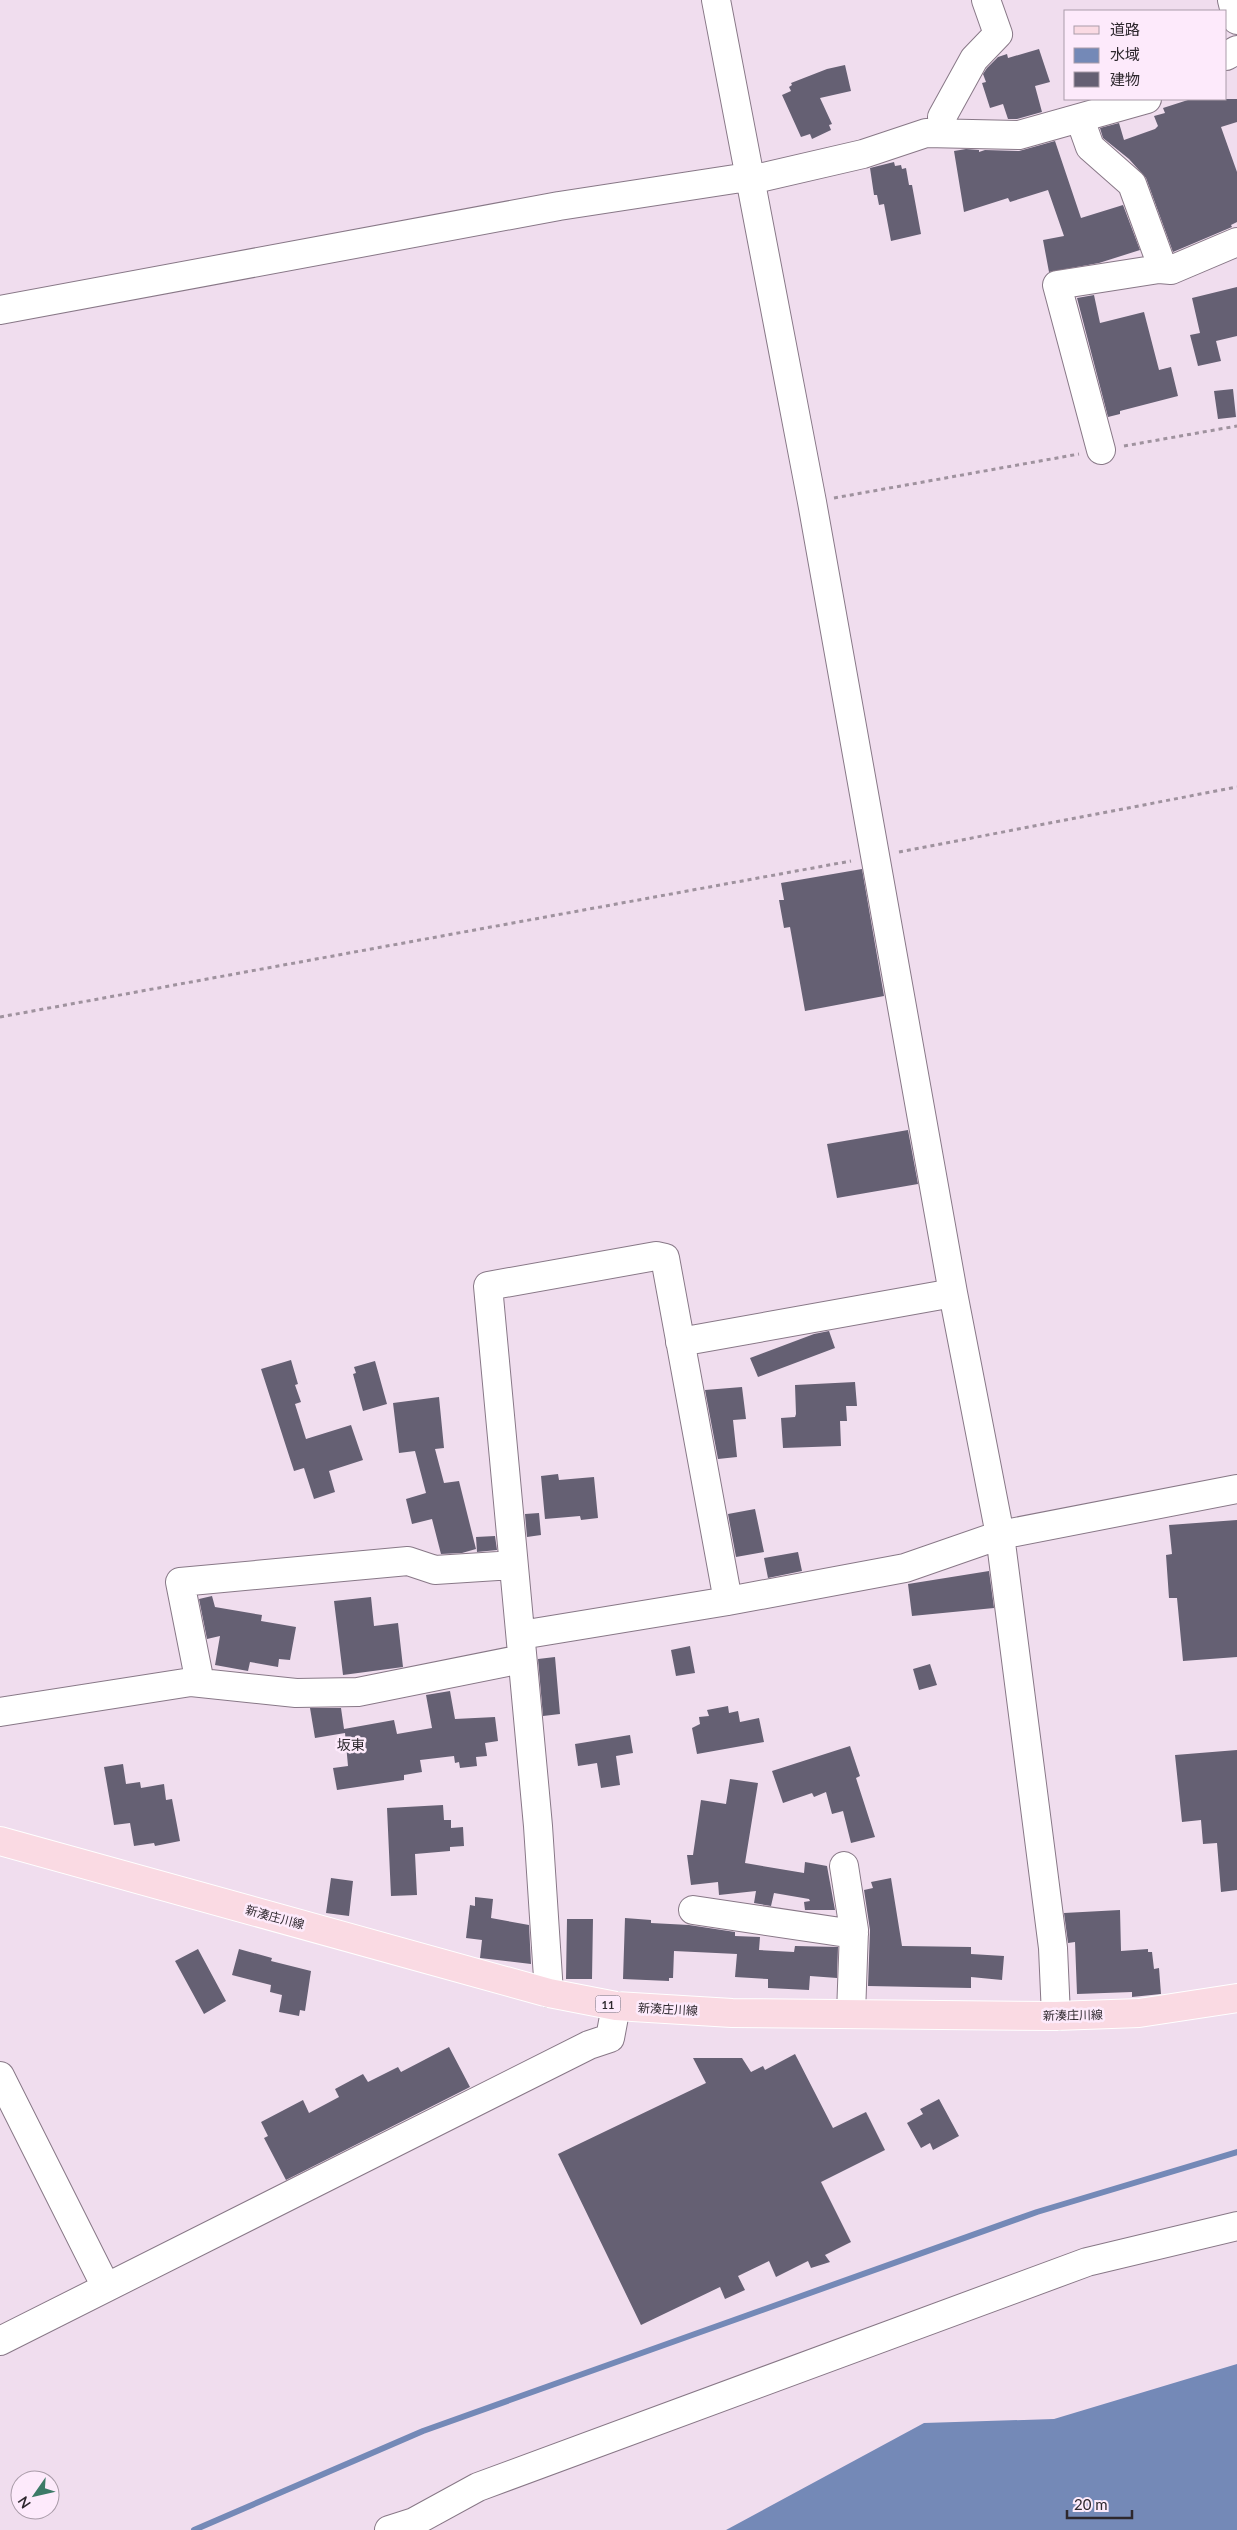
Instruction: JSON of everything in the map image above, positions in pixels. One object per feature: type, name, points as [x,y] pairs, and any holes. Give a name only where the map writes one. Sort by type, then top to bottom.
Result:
[{"type":"main road","name":"新湊庄川線","points":[[0,1841],[549,1993],[616,2006],[732,2013],[1056,2016],[1138,2013],[1237,1998]]},
{"type":"street","points":[[716,0],[812,502],[953,1293],[1000,1535],[1053,1948],[1056,2016]]},
{"type":"street","points":[[944,133],[942,117],[974,59],[998,34],[986,0]]},
{"type":"street","points":[[1232,0],[1237,20]]},
{"type":"street","points":[[0,310],[559,206],[749,179],[863,154],[926,133],[1019,135],[1144,100]]},
{"type":"street","points":[[1080,119],[1090,147],[1132,184],[1164,269]]},
{"type":"street","points":[[1102,450],[1057,286],[1164,269],[1171,270],[1237,242]]},
{"type":"street","points":[[549,1993],[538,1826],[488,1286],[656,1256],[665,1258],[728,1601]]},
{"type":"street","points":[[680,1342],[953,1293]]},
{"type":"street","points":[[0,1712],[191,1682],[296,1693],[358,1692],[522,1647],[728,1601],[905,1568],[1000,1535],[1237,1489]]},
{"type":"street","points":[[200,1682],[180,1582],[408,1561],[435,1570],[513,1565]]},
{"type":"street","points":[[844,1866],[854,1934],[851,2014]]},
{"type":"street","points":[[693,1910],[854,1934]]},
{"type":"street","points":[[0,2341],[589,2045],[610,2038],[616,2006]]},
{"type":"street","points":[[0,2076],[106,2287]]},
{"type":"street","points":[[402,2527],[478,2488],[1087,2262],[1237,2226]]},
{"type":"path","points":[[812,502],[1237,426]]},
{"type":"path","points":[[0,1017],[874,857],[1237,787]]},
{"type":"water","points":[[1237,2364],[1237,2530],[726,2530],[924,2423],[1054,2419]]},
{"type":"building","points":[[1039,49],[1050,82],[1035,86],[1042,112],[1017,119],[1008,119],[1003,104],[990,108],[982,83],[986,82],[983,74],[987,68],[998,57],[1007,54],[1008,58]]},
{"type":"building","points":[[845,65],[851,91],[820,98],[832,124],[829,125],[831,130],[812,139],[810,134],[801,137],[782,95],[791,91],[789,87],[792,85],[791,83],[827,69]]},
{"type":"building","points":[[1237,99],[1237,122],[1221,127],[1237,172],[1237,222],[1231,225],[1232,227],[1173,252],[1146,178],[1129,159],[1103,138],[1100,128],[1119,123],[1124,140],[1155,129],[1158,126],[1154,116],[1165,113],[1163,108],[1188,100]]},
{"type":"building","points":[[1055,141],[1081,218],[1123,205],[1140,250],[1099,263],[1049,272],[1043,240],[1064,236],[1048,190],[1010,202],[1008,198],[964,212],[954,151],[966,149],[979,150],[979,152],[985,150],[1019,151]]},
{"type":"building","points":[[894,162],[895,166],[901,165],[902,169],[906,168],[909,185],[912,185],[921,234],[891,241],[884,204],[879,205],[877,195],[874,195],[870,168]]},
{"type":"building","points":[[1237,287],[1237,336],[1216,341],[1221,361],[1198,366],[1190,335],[1200,333],[1192,298]]},
{"type":"building","points":[[1094,295],[1100,323],[1144,312],[1159,370],[1171,367],[1178,396],[1120,411],[1120,414],[1108,417],[1077,298]]},
{"type":"building","points":[[1233,389],[1236,417],[1218,419],[1214,391]]},
{"type":"building","points":[[862,869],[884,996],[805,1011],[790,927],[784,928],[779,900],[784,900],[781,883]]},
{"type":"building","points":[[908,1130],[918,1184],[837,1198],[827,1144]]},
{"type":"building","points":[[829,1331],[835,1348],[758,1377],[750,1358],[814,1334]]},
{"type":"building","points":[[291,1360],[298,1384],[295,1385],[301,1402],[295,1404],[306,1439],[351,1425],[363,1460],[329,1471],[335,1492],[314,1499],[304,1468],[294,1471],[261,1369]]},
{"type":"building","points":[[375,1361],[387,1404],[363,1411],[353,1374],[356,1373],[354,1367]]},
{"type":"building","points":[[855,1382],[857,1406],[846,1406],[847,1421],[840,1421],[841,1446],[783,1448],[781,1418],[795,1417],[795,1385]]},
{"type":"building","points":[[742,1387],[746,1419],[733,1420],[737,1457],[718,1459],[705,1390]]},
{"type":"building","points":[[439,1397],[444,1448],[435,1449],[444,1483],[459,1481],[476,1549],[462,1553],[441,1554],[432,1519],[412,1524],[406,1499],[426,1493],[415,1451],[399,1453],[393,1403]]},
{"type":"building","points":[[558,1474],[559,1480],[594,1477],[598,1518],[581,1520],[580,1516],[545,1519],[541,1476]]},
{"type":"building","points":[[755,1509],[764,1552],[736,1557],[728,1514]]},
{"type":"building","points":[[539,1513],[541,1535],[527,1537],[525,1514]]},
{"type":"building","points":[[1237,1520],[1237,1657],[1183,1661],[1177,1598],[1169,1598],[1166,1555],[1172,1554],[1169,1525]]},
{"type":"building","points":[[495,1536],[497,1550],[477,1552],[476,1537]]},
{"type":"building","points":[[798,1552],[802,1571],[768,1578],[764,1558]]},
{"type":"building","points":[[989,1571],[994,1608],[912,1616],[908,1584]]},
{"type":"building","points":[[212,1596],[215,1607],[262,1615],[261,1621],[296,1627],[290,1660],[279,1659],[278,1667],[250,1662],[248,1671],[215,1665],[220,1636],[207,1639],[199,1599]]},
{"type":"building","points":[[371,1597],[374,1626],[398,1623],[403,1667],[343,1675],[334,1601]]},
{"type":"building","points":[[690,1646],[695,1673],[676,1676],[671,1650]]},
{"type":"building","points":[[555,1657],[560,1714],[543,1716],[538,1659]]},
{"type":"building","points":[[930,1664],[937,1685],[919,1690],[913,1669]]},
{"type":"building","points":[[450,1691],[455,1719],[495,1717],[498,1741],[485,1743],[487,1756],[476,1757],[477,1766],[460,1768],[459,1762],[455,1763],[454,1756],[420,1760],[422,1772],[404,1775],[404,1780],[337,1790],[333,1768],[348,1766],[345,1733],[315,1738],[310,1708],[341,1708],[344,1729],[394,1720],[397,1734],[432,1728],[426,1695]]},
{"type":"building","points":[[728,1706],[729,1713],[738,1711],[740,1722],[759,1718],[764,1742],[697,1754],[692,1728],[700,1724],[699,1717],[709,1716],[707,1710]]},
{"type":"building","points":[[630,1735],[633,1753],[616,1756],[620,1785],[601,1788],[597,1763],[578,1766],[575,1744]]},
{"type":"building","points":[[850,1746],[860,1776],[856,1778],[875,1837],[851,1843],[843,1811],[832,1814],[826,1792],[814,1797],[812,1793],[783,1803],[772,1771]]},
{"type":"building","points":[[1237,1750],[1237,1890],[1221,1892],[1217,1843],[1203,1844],[1201,1820],[1182,1822],[1175,1755]]},
{"type":"building","points":[[123,1764],[126,1784],[140,1782],[141,1788],[164,1784],[166,1800],[172,1799],[180,1841],[155,1846],[154,1843],[134,1846],[130,1823],[114,1825],[104,1767]]},
{"type":"building","points":[[730,1779],[758,1783],[745,1863],[804,1873],[805,1862],[827,1866],[835,1910],[805,1910],[804,1902],[810,1901],[809,1899],[774,1893],[771,1906],[754,1903],[756,1891],[719,1895],[718,1882],[691,1885],[687,1855],[693,1855],[701,1800],[726,1804]]},
{"type":"building","points":[[443,1805],[444,1820],[451,1820],[451,1828],[463,1827],[464,1846],[450,1847],[450,1851],[415,1854],[417,1895],[391,1896],[387,1808]]},
{"type":"building","points":[[331,1878],[353,1881],[349,1916],[326,1913]]},
{"type":"building","points":[[891,1878],[902,1946],[971,1947],[971,1954],[1004,1956],[1002,1980],[971,1977],[971,1988],[868,1986],[870,1930],[864,1890],[873,1888],[871,1882]]},
{"type":"building","points":[[475,1897],[493,1899],[491,1918],[529,1925],[531,1964],[480,1958],[482,1940],[466,1938],[470,1905],[475,1906]]},
{"type":"building","points":[[1120,1910],[1121,1951],[1148,1949],[1148,1952],[1152,1952],[1154,1969],[1159,1968],[1161,1994],[1132,1997],[1132,1992],[1077,1994],[1075,1942],[1068,1943],[1064,1913]]},
{"type":"building","points":[[625,1918],[651,1920],[651,1923],[689,1925],[735,1932],[735,1936],[760,1937],[759,1950],[794,1952],[795,1946],[838,1947],[837,1978],[810,1976],[809,1990],[768,1988],[768,1979],[735,1977],[737,1954],[674,1951],[673,1978],[669,1978],[669,1981],[623,1979]]},
{"type":"building","points":[[567,1919],[593,1919],[592,1979],[566,1979]]},
{"type":"building","points":[[198,1949],[226,2001],[204,2014],[175,1961]]},
{"type":"building","points":[[239,1949],[272,1958],[271,1961],[311,1971],[305,2011],[300,2010],[299,2016],[279,2012],[282,1995],[270,1992],[271,1985],[232,1975]]},
{"type":"building","points":[[449,2047],[470,2087],[286,2180],[264,2138],[268,2136],[261,2122],[303,2100],[309,2113],[339,2097],[335,2089],[363,2074],[368,2082],[398,2067],[401,2072]]},
{"type":"building","points":[[795,2054],[833,2128],[866,2112],[885,2150],[821,2182],[851,2242],[825,2255],[830,2262],[811,2268],[808,2261],[776,2277],[769,2261],[738,2276],[745,2290],[725,2299],[720,2287],[641,2325],[558,2154],[706,2083],[693,2058],[742,2058],[751,2072],[763,2066],[765,2070]]},
{"type":"building","points":[[939,2099],[959,2136],[933,2150],[930,2143],[921,2148],[907,2123],[923,2114],[920,2109]]},
{"type":"waterway","points":[[194,2530],[423,2431],[1037,2212],[1237,2152]]},
{"type":"district","name":"坂東","points":[[351,1744]]}]
